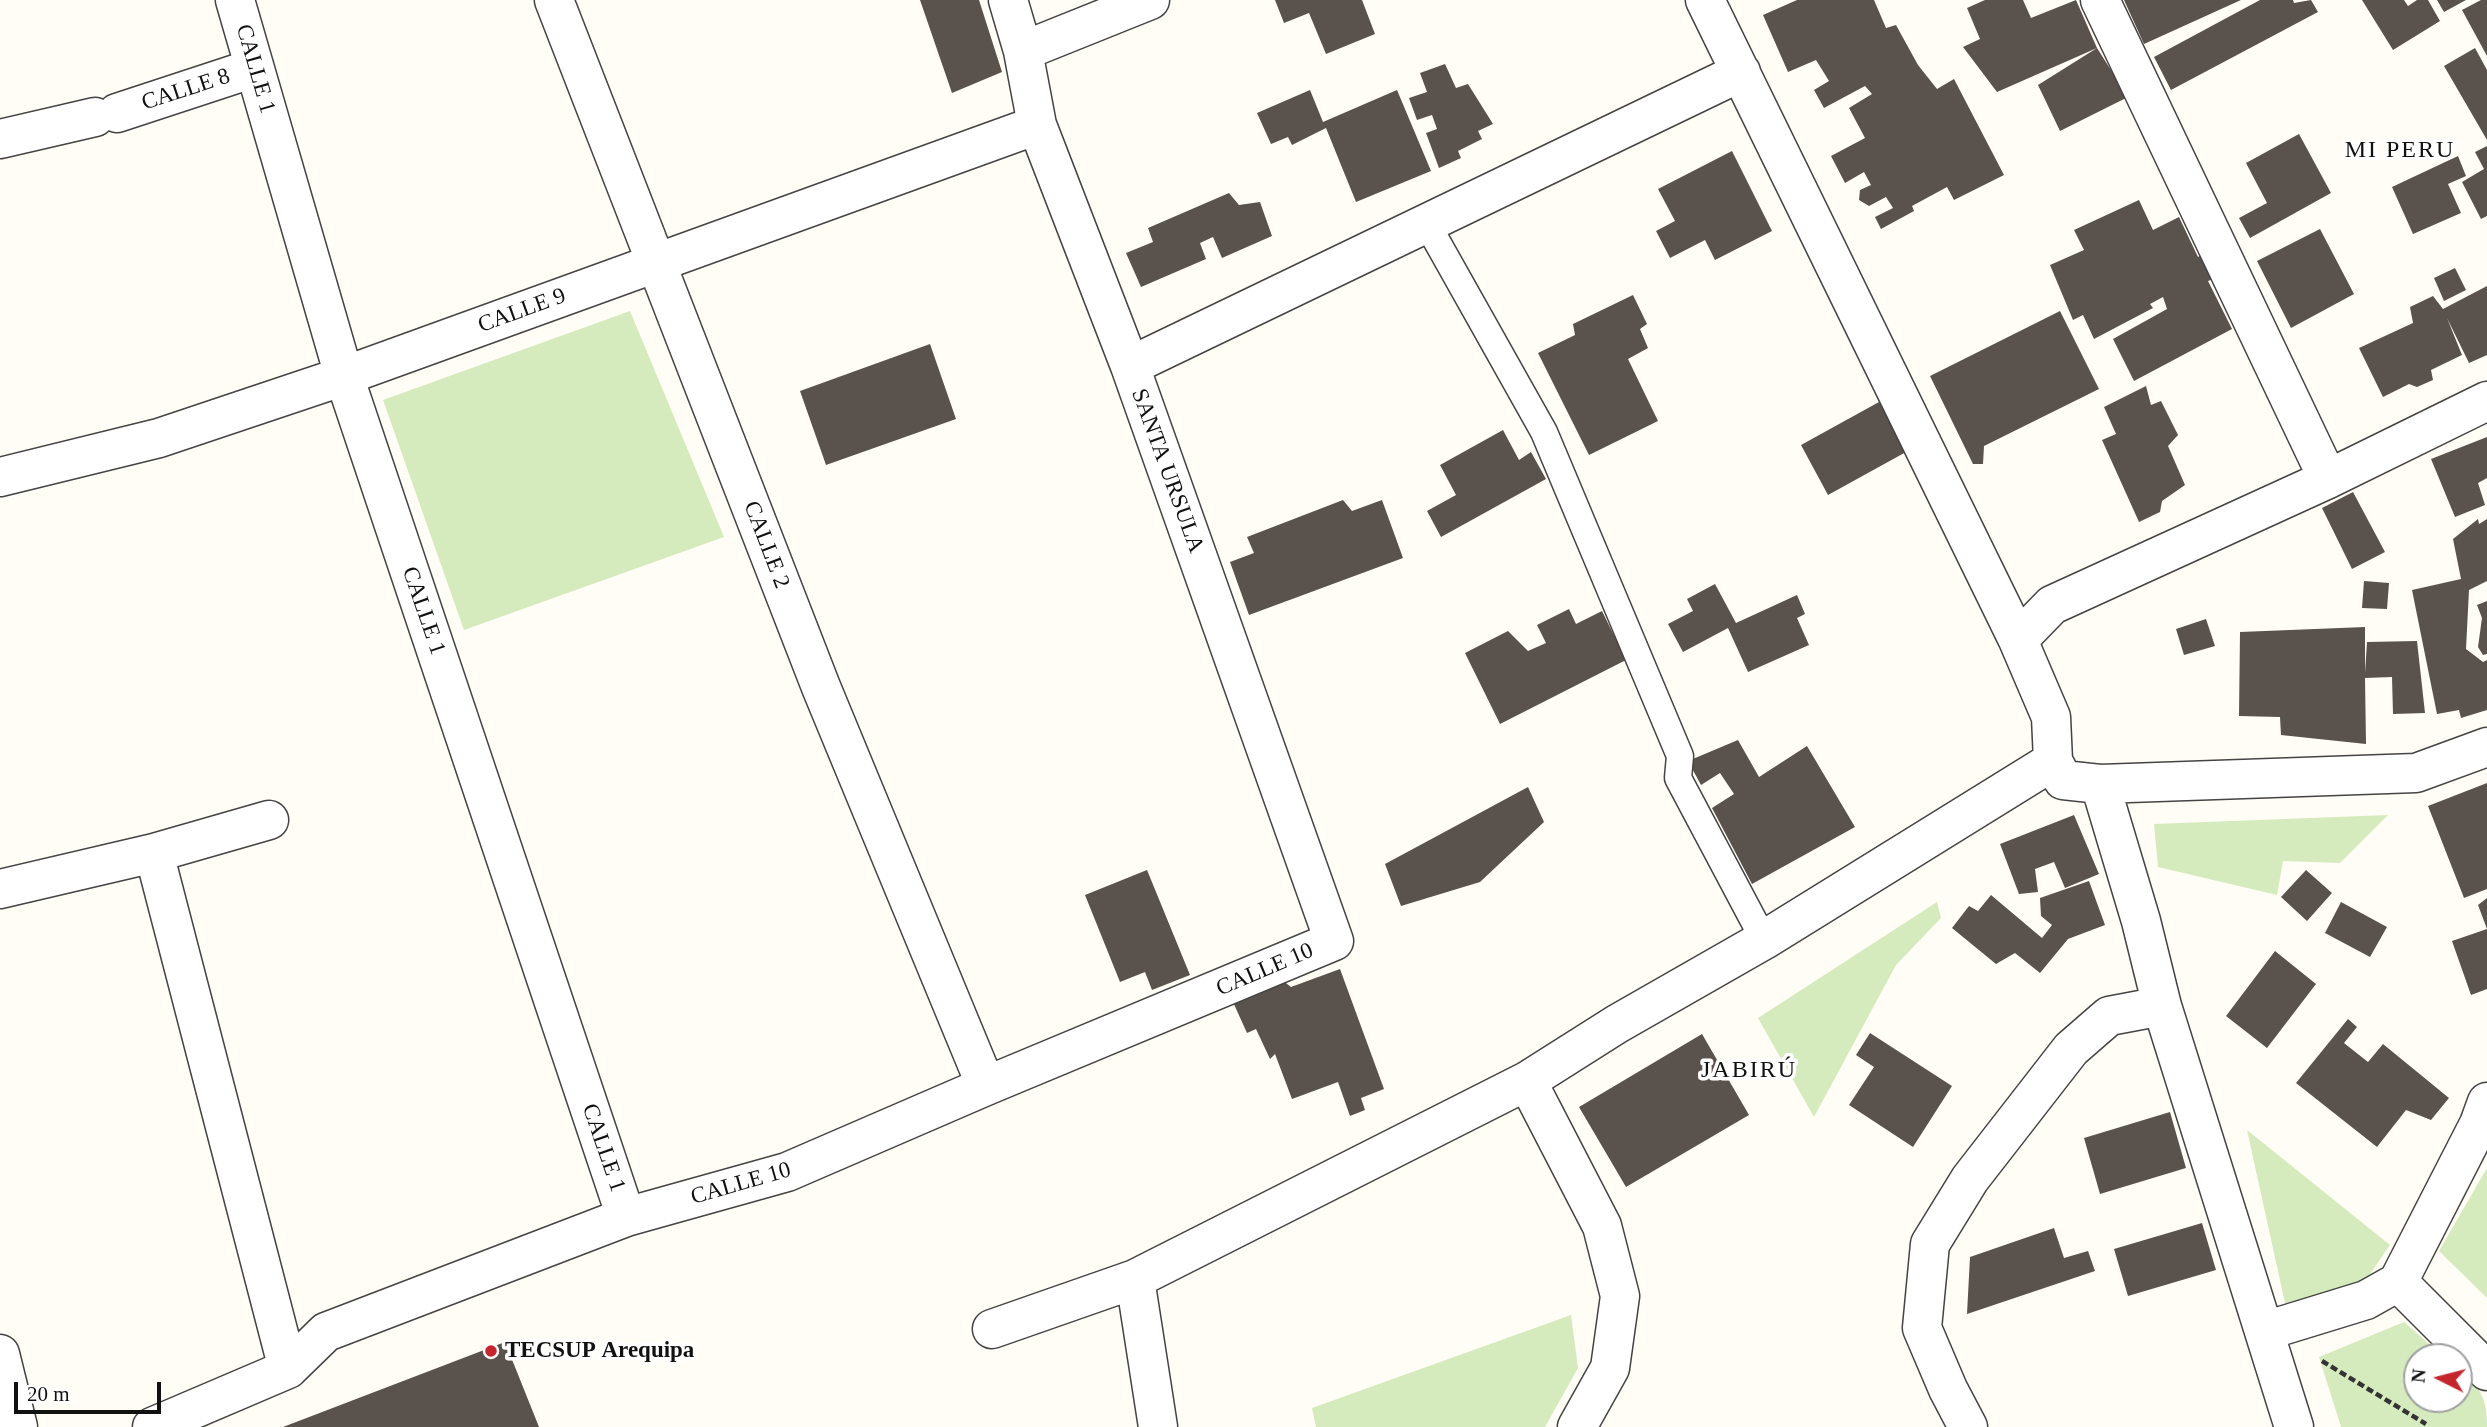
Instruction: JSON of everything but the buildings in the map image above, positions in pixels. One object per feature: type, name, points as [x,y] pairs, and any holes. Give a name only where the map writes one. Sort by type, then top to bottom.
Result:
[{"type":"street","name":"CALLE 1","points":[[236,0],[344,376],[626,1217]]},
{"type":"street","name":"CALLE 2","points":[[554,0],[821,687],[986,1086]]},
{"type":"street","name":"SANTA URSULA","points":[[1008,0],[1023,51],[1037,125],[1130,366],[1334,941]]},
{"type":"street","points":[[1023,51],[1150,0]]},
{"type":"street","points":[[1705,0],[2018,640],[2051,717],[2053,761],[2063,780],[2100,784],[2416,773],[2487,747]]},
{"type":"street","points":[[2100,0],[2328,480]]},
{"type":"street","name":"CALLE 8","points":[[0,139],[106,115],[254,68]]},
{"type":"street","points":[[1130,366],[1741,72]]},
{"type":"street","name":"CALLE 9","points":[[0,477],[159,438],[344,376],[1037,125]]},
{"type":"street","points":[[2018,640],[2052,605],[2328,480],[2487,401]]},
{"type":"street","points":[[992,1329],[1135,1279],[1527,1081],[1617,1024],[1764,940],[2053,761]]},
{"type":"street","points":[[2100,784],[2141,921],[2162,1006],[2294,1427]]},
{"type":"street","points":[[0,889],[154,853],[269,820]]},
{"type":"street","points":[[154,853],[288,1369]]},
{"type":"street","name":"CALLE 10","points":[[152,1427],[288,1369],[326,1332],[626,1217],[787,1172],[1334,941]]},
{"type":"street","points":[[1968,1427],[1948,1389],[1922,1328],[1930,1244],[1970,1179],[2071,1049],[2109,1016],[2162,1006]]},
{"type":"street","points":[[1527,1081],[1602,1226],[1620,1296],[1610,1368],[1577,1427]]},
{"type":"street","points":[[2265,1331],[2366,1300],[2398,1282],[2479,1124],[2487,1102]]},
{"type":"street","points":[[1135,1279],[1158,1427]]},
{"type":"street","points":[[2398,1282],[2487,1371]]},
{"type":"street","points":[[0,1354],[18,1427]]},
{"type":"lane","points":[[1426,222],[1544,432],[1680,756],[1678,778],[1764,940]]},
{"type":"path","points":[[2314,1356],[2426,1424]]},
{"type":"green space","points":[[630,311],[724,537],[464,630],[383,400]]},
{"type":"green space","points":[[2388,815],[2340,863],[2283,861],[2277,895],[2158,867],[2154,824]]},
{"type":"green space","points":[[1937,902],[1941,918],[1896,965],[1814,1117],[1758,1018]]},
{"type":"green space","points":[[2247,1130],[2390,1245],[2361,1287],[2285,1303]]},
{"type":"green space","points":[[2487,1168],[2487,1298],[2439,1251]]},
{"type":"green space","points":[[1571,1315],[1578,1368],[1545,1427],[1316,1427],[1312,1408]]},
{"type":"green space","points":[[2404,1322],[2428,1343],[2403,1343],[2403,1413],[2473,1413],[2473,1382],[2484,1401],[2487,1427],[2341,1427],[2319,1357]]},
{"type":"place","name":"TECSUP Arequipa","points":[[491,1351]]},
{"type":"district","name":"MI PERU","points":[[2400,151]]},
{"type":"district","name":"JABIRÚ","points":[[1749,1071]]}]
